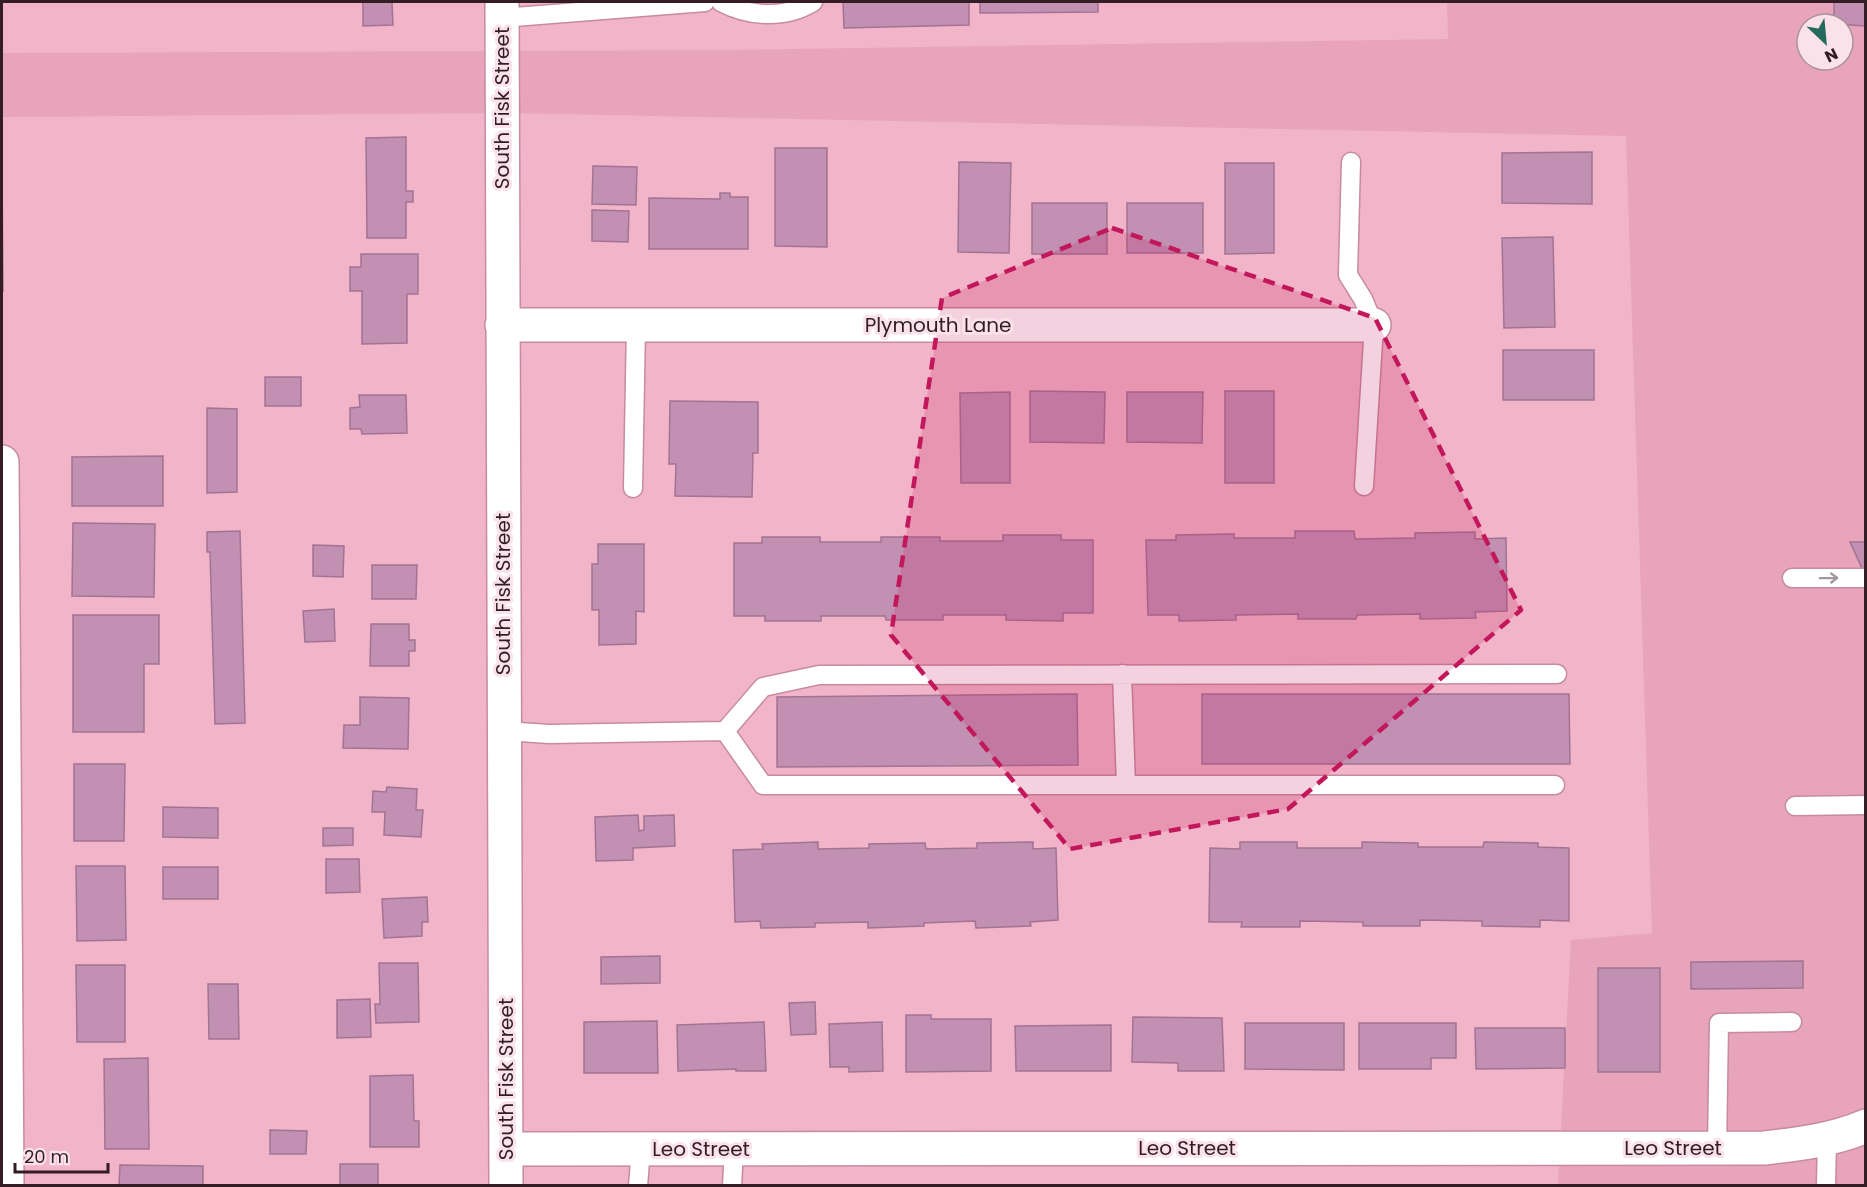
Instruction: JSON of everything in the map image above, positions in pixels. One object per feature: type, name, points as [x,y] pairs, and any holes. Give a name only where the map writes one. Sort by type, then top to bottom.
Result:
[{"type":"street","name":"South Fisk Street","points":[[502,10],[507,1185]]},
{"type":"street","name":"Plymouth Lane","points":[[502,325],[1374,325]]},
{"type":"street","points":[[2,462],[7,1185]]},
{"type":"street","name":"Leo Street","points":[[506,1149],[1765,1148],[1805,1144],[1846,1134],[1866,1126]]},
{"type":"lane","points":[[502,10],[705,2]]},
{"type":"lane","points":[[721,2],[734,9],[764,14],[792,11],[813,2]]},
{"type":"lane","points":[[1351,162],[1348,275],[1363,299],[1374,325],[1364,486]]},
{"type":"lane","points":[[633,488],[636,325]]},
{"type":"lane","points":[[1792,578],[1866,578]]},
{"type":"lane","points":[[1122,674],[1126,785]]},
{"type":"lane","points":[[504,731],[549,734],[725,731],[763,687],[819,675],[1557,674]]},
{"type":"lane","points":[[725,731],[763,784],[1555,785]]},
{"type":"lane","points":[[1795,806],[1866,805]]},
{"type":"lane","points":[[1717,1148],[1719,1023],[1792,1022]]},
{"type":"lane","points":[[1826,1185],[1827,1139]]},
{"type":"lane","points":[[638,1185],[641,1149]]},
{"type":"lane","points":[[732,1185],[734,1149]]},
{"type":"highlighted area","points":[[1112,228],[1375,318],[1521,610],[1288,809],[1070,849],[891,635],[942,298]]},
{"type":"shaded area","points":[[1447,2],[1865,2],[1865,1185],[1558,1185],[1571,940],[1652,933],[1626,136],[502,113],[2,117],[2,53],[724,50],[1448,39]]},
{"type":"building","points":[[363,2],[392,2],[393,25],[363,26]]},
{"type":"building","points":[[843,2],[969,2],[969,25],[844,28]]},
{"type":"building","points":[[980,2],[1098,2],[1098,12],[980,13]]},
{"type":"building","points":[[1834,2],[1866,2],[1866,26],[1855,25],[1855,12],[1834,12]]},
{"type":"building","points":[[406,137],[406,191],[413,191],[413,202],[406,202],[406,238],[367,238],[366,138]]},
{"type":"building","points":[[775,148],[827,148],[827,247],[775,246]]},
{"type":"building","points":[[1592,152],[1592,204],[1502,203],[1502,153]]},
{"type":"building","points":[[959,162],[1011,163],[1009,253],[958,252]]},
{"type":"building","points":[[1225,163],[1274,163],[1274,253],[1225,254]]},
{"type":"building","points":[[593,166],[637,167],[636,205],[592,204]]},
{"type":"building","points":[[2,174],[3,291],[2,291]]},
{"type":"building","points":[[720,193],[730,193],[730,197],[748,197],[748,249],[649,249],[649,198],[720,199]]},
{"type":"building","points":[[1032,203],[1107,203],[1107,254],[1032,254]]},
{"type":"building","points":[[1127,203],[1203,203],[1203,253],[1127,253]]},
{"type":"building","points":[[592,210],[629,211],[628,242],[592,241]]},
{"type":"building","points":[[1553,237],[1555,327],[1504,328],[1502,238]]},
{"type":"building","points":[[361,254],[418,254],[418,294],[407,294],[407,343],[362,344],[362,291],[350,291],[350,267],[361,267]]},
{"type":"building","points":[[1503,350],[1594,350],[1594,400],[1503,400]]},
{"type":"building","points":[[265,377],[301,377],[301,406],[265,406]]},
{"type":"building","points":[[1030,391],[1105,392],[1104,443],[1030,442]]},
{"type":"building","points":[[1225,391],[1274,391],[1274,483],[1225,483]]},
{"type":"building","points":[[1010,392],[1010,483],[961,483],[960,393]]},
{"type":"building","points":[[1127,392],[1203,392],[1202,443],[1127,442]]},
{"type":"building","points":[[359,395],[406,395],[407,433],[362,434],[361,429],[350,429],[350,408],[360,407]]},
{"type":"building","points":[[670,401],[758,402],[758,453],[753,453],[752,497],[675,496],[676,464],[669,464]]},
{"type":"building","points":[[207,408],[237,409],[237,492],[207,493]]},
{"type":"building","points":[[163,456],[163,506],[72,506],[72,457]]},
{"type":"building","points":[[73,523],[155,524],[154,597],[72,596]]},
{"type":"building","points":[[240,531],[245,723],[215,724],[210,552],[207,552],[207,532]]},
{"type":"building","points":[[1295,531],[1354,531],[1355,539],[1415,538],[1415,533],[1475,532],[1475,539],[1506,538],[1507,611],[1475,612],[1476,618],[1420,619],[1420,614],[1357,615],[1356,619],[1298,619],[1298,614],[1236,615],[1236,620],[1179,621],[1179,615],[1148,615],[1146,540],[1176,540],[1176,535],[1234,534],[1234,538],[1295,538]]},
{"type":"building","points":[[1003,535],[1061,535],[1061,540],[1093,540],[1093,613],[1063,613],[1063,621],[1006,620],[1006,615],[943,615],[943,620],[886,620],[885,616],[821,616],[821,621],[765,621],[765,616],[734,616],[734,543],[762,543],[762,537],[820,537],[820,542],[881,542],[881,537],[940,537],[940,541],[1003,541]]},
{"type":"building","points":[[1850,542],[1866,542],[1866,577]]},
{"type":"building","points":[[598,544],[644,544],[644,612],[636,611],[636,644],[599,645],[599,610],[592,610],[592,564],[598,564]]},
{"type":"building","points":[[313,545],[344,546],[343,577],[313,576]]},
{"type":"building","points":[[372,565],[417,565],[416,599],[372,599]]},
{"type":"building","points":[[334,609],[335,641],[305,642],[303,611]]},
{"type":"building","points":[[73,615],[159,615],[159,664],[144,664],[144,732],[73,732]]},
{"type":"building","points":[[371,624],[409,624],[409,640],[415,640],[415,651],[409,651],[409,666],[370,666]]},
{"type":"building","points":[[1077,694],[1078,765],[777,767],[777,697]]},
{"type":"building","points":[[1202,694],[1569,694],[1570,764],[1202,764]]},
{"type":"building","points":[[360,697],[409,698],[408,749],[343,748],[344,725],[360,725]]},
{"type":"building","points":[[74,764],[125,764],[124,841],[74,841]]},
{"type":"building","points":[[387,787],[417,789],[416,810],[423,810],[421,837],[384,835],[385,812],[372,812],[373,791],[386,792]]},
{"type":"building","points":[[163,807],[218,808],[218,838],[163,837]]},
{"type":"building","points":[[638,815],[639,831],[644,830],[644,816],[674,815],[675,846],[633,848],[633,860],[596,861],[595,817]]},
{"type":"building","points":[[323,828],[353,828],[353,845],[323,846]]},
{"type":"building","points":[[818,842],[818,849],[869,848],[869,844],[925,843],[926,849],[977,848],[977,843],[1033,842],[1033,849],[1056,848],[1058,920],[1030,922],[1031,926],[976,928],[975,921],[868,928],[868,922],[815,923],[815,927],[761,928],[760,921],[735,922],[733,850],[763,849],[762,844]]},
{"type":"building","points":[[1240,842],[1297,842],[1297,848],[1362,848],[1362,842],[1418,843],[1418,847],[1483,847],[1484,842],[1538,843],[1538,847],[1569,848],[1569,921],[1540,920],[1540,927],[1482,926],[1482,921],[1420,920],[1420,926],[1363,926],[1363,922],[1300,921],[1300,927],[1241,927],[1242,922],[1209,922],[1210,848],[1240,849]]},
{"type":"building","points":[[326,859],[359,859],[360,892],[326,893]]},
{"type":"building","points":[[76,866],[125,866],[126,940],[77,941]]},
{"type":"building","points":[[163,867],[218,867],[218,899],[163,899]]},
{"type":"building","points":[[427,897],[428,922],[422,922],[422,936],[384,938],[382,899]]},
{"type":"building","points":[[660,956],[660,983],[601,984],[601,957]]},
{"type":"building","points":[[1803,961],[1803,988],[1691,989],[1691,962]]},
{"type":"building","points":[[379,963],[418,963],[419,1022],[376,1023],[375,1004],[380,1004]]},
{"type":"building","points":[[76,965],[125,965],[125,1042],[77,1042]]},
{"type":"building","points":[[1598,968],[1660,968],[1660,1072],[1598,1072]]},
{"type":"building","points":[[208,984],[238,984],[239,1039],[209,1039]]},
{"type":"building","points":[[370,999],[371,1037],[337,1038],[337,1000]]},
{"type":"building","points":[[815,1002],[816,1034],[791,1035],[789,1003]]},
{"type":"building","points":[[906,1015],[931,1015],[931,1019],[991,1019],[991,1071],[906,1072]]},
{"type":"building","points":[[1133,1017],[1222,1018],[1224,1071],[1178,1071],[1178,1063],[1132,1062]]},
{"type":"building","points":[[657,1021],[658,1073],[584,1073],[584,1022]]},
{"type":"building","points":[[764,1022],[766,1071],[736,1071],[736,1069],[678,1071],[677,1025]]},
{"type":"building","points":[[882,1022],[883,1071],[849,1072],[849,1067],[830,1067],[829,1024]]},
{"type":"building","points":[[1245,1023],[1344,1023],[1344,1070],[1245,1069]]},
{"type":"building","points":[[1359,1023],[1456,1023],[1456,1058],[1431,1058],[1431,1069],[1359,1069]]},
{"type":"building","points":[[1111,1025],[1111,1071],[1016,1071],[1015,1026]]},
{"type":"building","points":[[1475,1028],[1565,1028],[1565,1068],[1476,1069]]},
{"type":"building","points":[[148,1058],[149,1149],[105,1149],[104,1059]]},
{"type":"building","points":[[413,1075],[414,1121],[419,1121],[419,1147],[370,1147],[370,1076]]},
{"type":"building","points":[[270,1130],[307,1131],[306,1154],[270,1154]]},
{"type":"building","points":[[340,1164],[378,1164],[378,1186],[340,1186]]},
{"type":"building","points":[[120,1165],[203,1166],[203,1186],[119,1186]]}]
